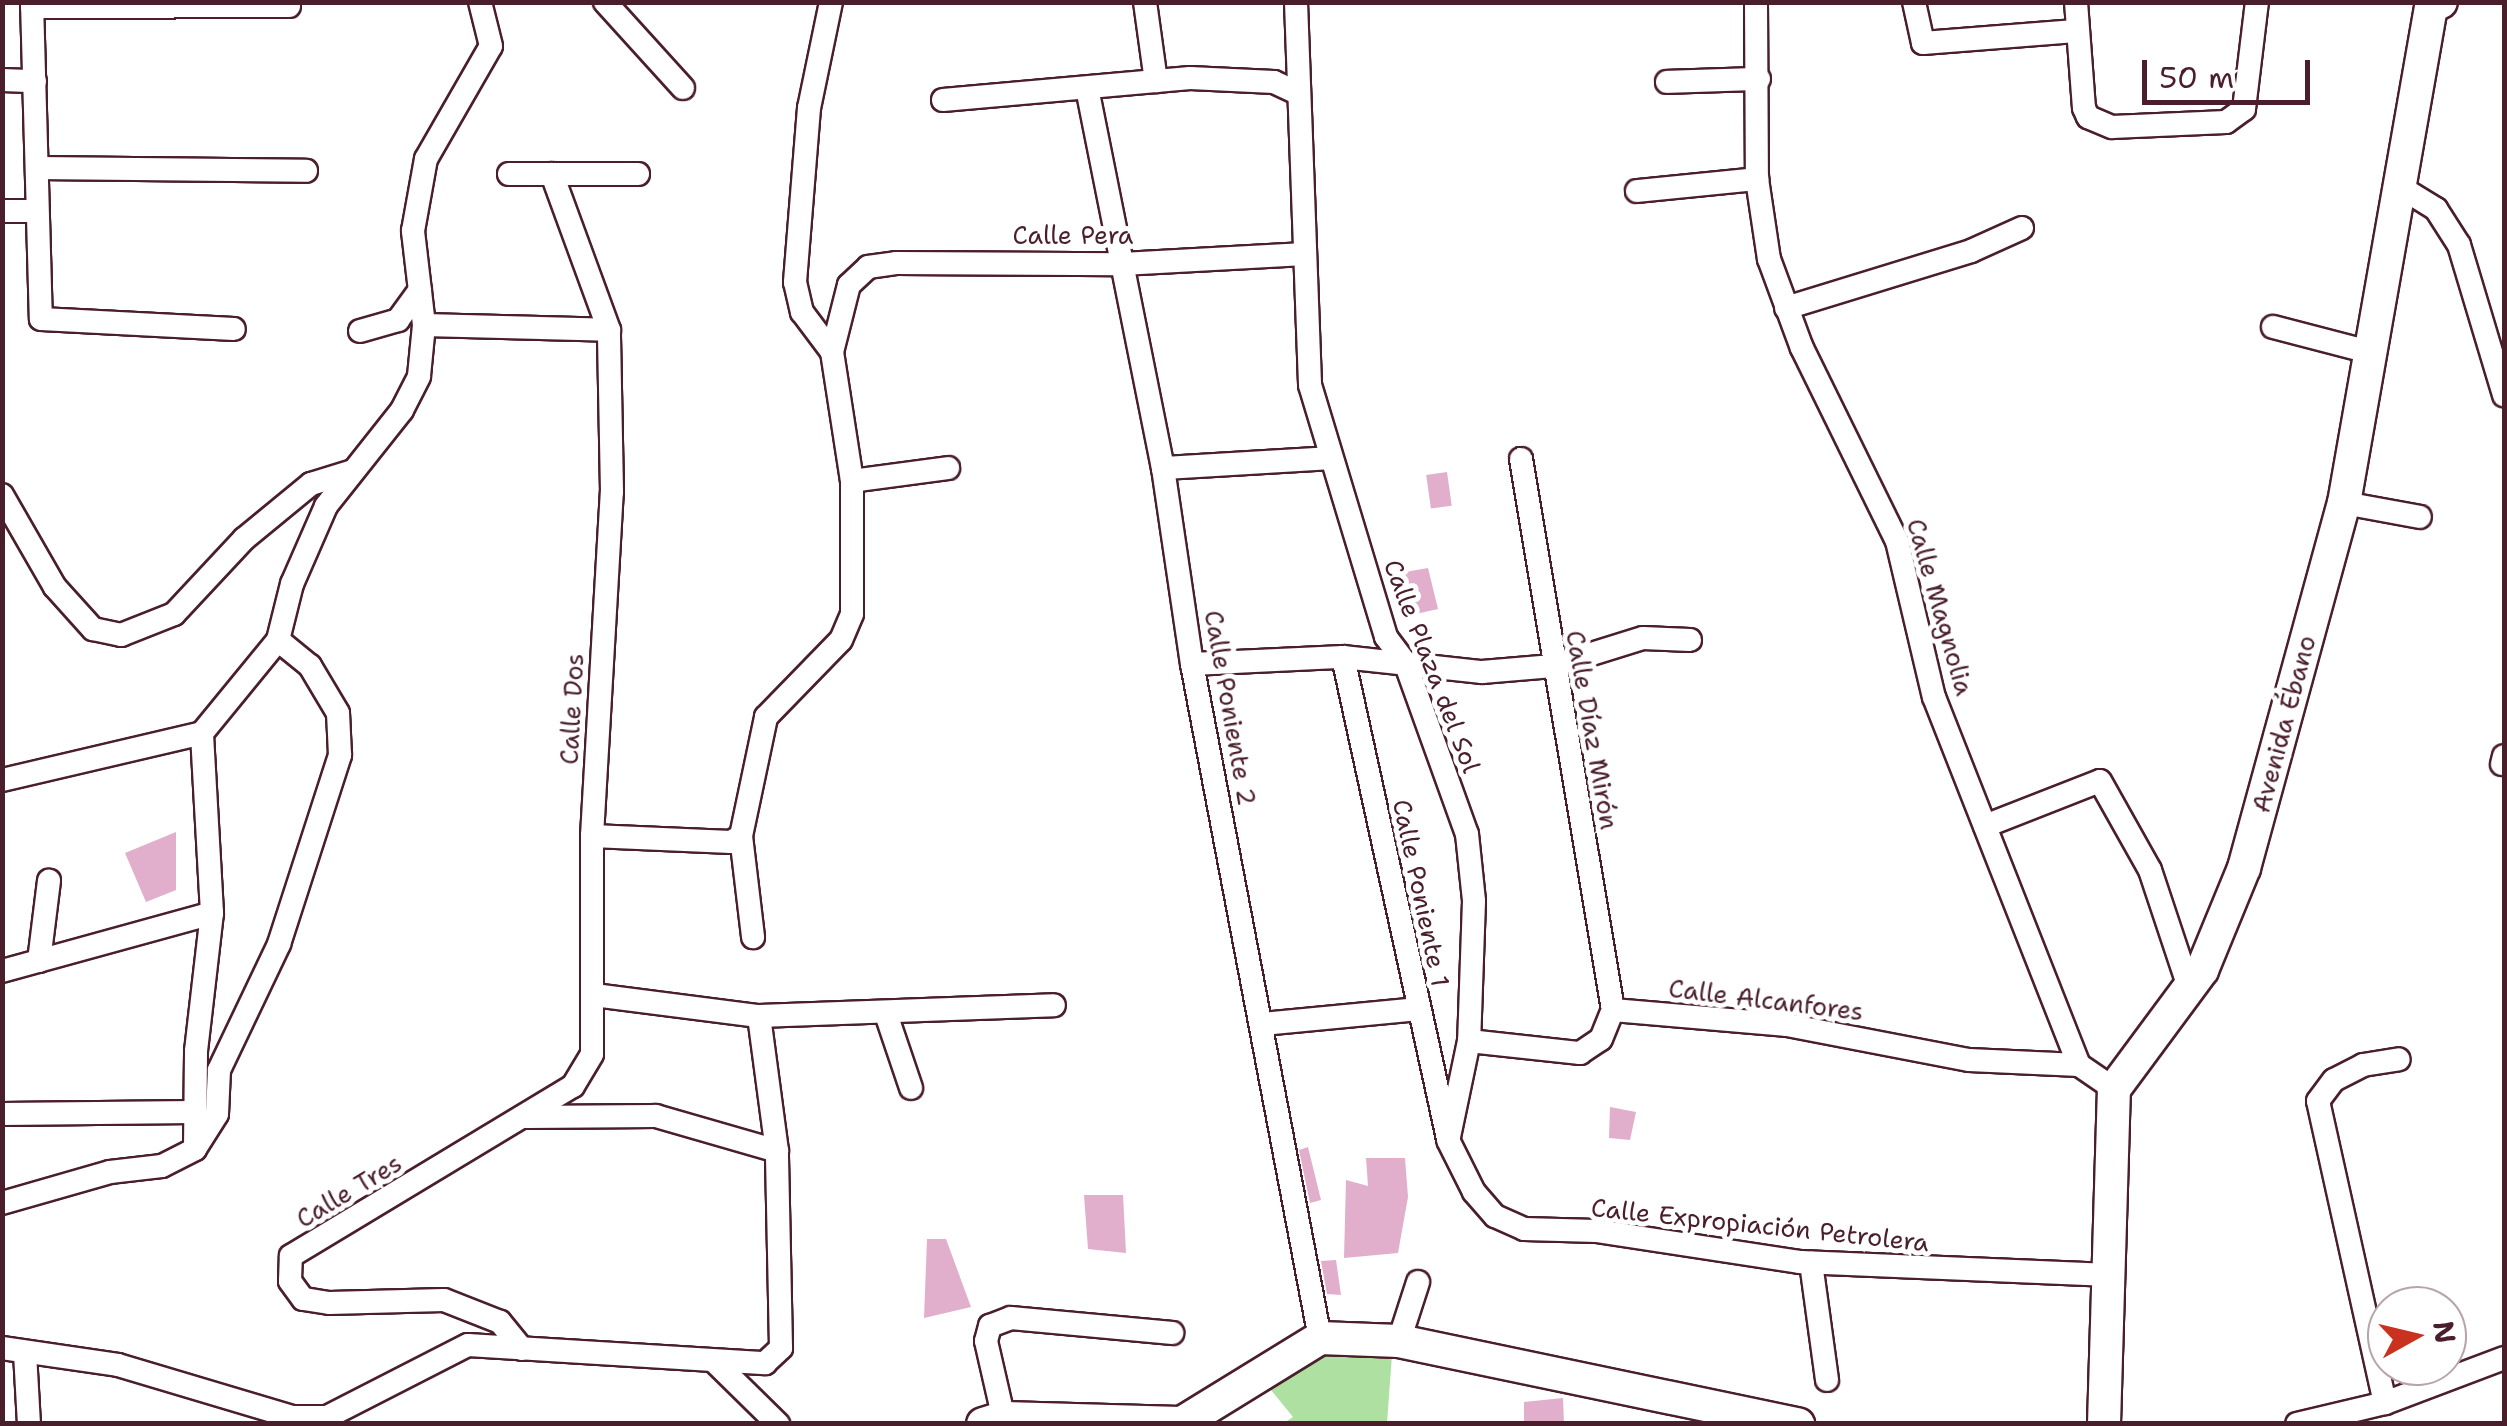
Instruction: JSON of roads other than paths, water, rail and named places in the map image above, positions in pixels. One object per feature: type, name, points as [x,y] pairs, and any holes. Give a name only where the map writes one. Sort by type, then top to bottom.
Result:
[{"type":"street","points":[[2,780],[202,734],[278,640],[292,584],[326,506],[402,410],[418,376],[424,325],[413,232],[426,159],[491,46],[480,2]]},
{"type":"street","points":[[604,2],[683,88]]},
{"type":"street","points":[[754,937],[741,836],[766,717],[841,640],[852,614],[852,481],[832,352],[802,312],[795,282],[809,108],[831,2]]},
{"type":"street","points":[[1144,2],[1156,81]]},
{"type":"street","name":"Calle Plaza del Sol","points":[[1296,2],[1310,386],[1386,637],[1405,662],[1467,834],[1474,901],[1469,1040],[1448,1140]]},
{"type":"street","name":"Calle Magnolia","points":[[1756,2],[1757,179],[1769,259],[1786,308],[1897,541],[1934,697],[2079,1064]]},
{"type":"street","points":[[1914,2],[1923,44],[2076,31]]},
{"type":"street","points":[[2076,2],[2076,31],[2088,117],[2112,128],[2226,122],[2244,109],[2257,2]]},
{"type":"street","name":"Avenida Ébano","points":[[2114,1088],[2190,987],[2244,868],[2344,503],[2397,185],[2434,4]]},
{"type":"street","points":[[234,329],[41,319],[32,5],[288,6]]},
{"type":"street","points":[[942,100],[1156,81],[1247,78],[1298,93]]},
{"type":"street","points":[[1667,82],[1759,79]]},
{"type":"street","points":[[2,80],[35,80]]},
{"type":"street","name":"Calle Poniente 2","points":[[1087,88],[1163,468],[1192,664],[1320,1338]]},
{"type":"street","points":[[37,168],[306,171]]},
{"type":"street","points":[[509,174],[638,174]]},
{"type":"street","name":"Calle Dos","points":[[552,174],[609,330],[612,492],[592,836],[592,1054],[573,1086]]},
{"type":"street","points":[[1637,190],[1757,179]]},
{"type":"street","points":[[2397,185],[2436,210],[2458,245],[2504,395]]},
{"type":"street","points":[[2,211],[36,211]]},
{"type":"street","points":[[1786,308],[1971,251],[2022,228]]},
{"type":"street","name":"Calle Pera","points":[[832,352],[849,285],[868,266],[1122,264],[1305,254]]},
{"type":"street","points":[[360,331],[398,320],[420,290]]},
{"type":"street","points":[[424,325],[609,330]]},
{"type":"street","points":[[2273,327],[2369,352]]},
{"type":"street","points":[[1163,468],[1330,458]]},
{"type":"street","name":"Calle Díaz Mirón","points":[[1521,458],[1613,1010]]},
{"type":"street","points":[[852,481],[948,468]]},
{"type":"street","points":[[2,495],[54,587],[94,629],[121,635],[174,614],[244,539],[311,484],[353,471]]},
{"type":"street","points":[[2344,503],[2420,517]]},
{"type":"street","points":[[1192,664],[1343,657],[1482,672],[1553,666],[1643,638],[1690,640]]},
{"type":"street","points":[[2,1202],[110,1172],[162,1166],[195,1149],[217,1114],[219,1070],[279,944],[340,755],[338,713],[310,666],[278,640]]},
{"type":"street","name":"Calle Poniente 1","points":[[1343,657],[1448,1140]]},
{"type":"street","points":[[195,1149],[194,1112],[212,912],[202,734]]},
{"type":"street","points":[[1986,826],[2100,780],[2150,870],[2190,987]]},
{"type":"street","points":[[592,836],[731,842],[741,836]]},
{"type":"street","points":[[39,961],[48,881]]},
{"type":"street","points":[[2,971],[212,912]]},
{"type":"street","points":[[594,995],[759,1016],[1054,1005]]},
{"type":"street","points":[[1263,1024],[1418,1009]]},
{"type":"street","points":[[1469,1040],[1580,1054],[1601,1040],[1613,1010]]},
{"type":"street","name":"Calle Alcanfores","points":[[1613,1010],[1786,1026],[1969,1060],[2079,1064]]},
{"type":"street","points":[[886,1014],[911,1088]]},
{"type":"street","points":[[28,1424],[14,1350],[118,1365],[292,1417],[327,1418],[468,1345],[764,1363],[780,1348],[777,1151],[759,1016]]},
{"type":"street","points":[[2385,1403],[2318,1101],[2334,1080],[2364,1065],[2400,1059]]},
{"type":"street","points":[[2079,1064],[2114,1088],[2104,1424]]},
{"type":"street","name":"Calle Tres","points":[[522,1349],[500,1322],[444,1300],[329,1304],[304,1299],[290,1281],[292,1256],[573,1086]]},
{"type":"street","points":[[2,1114],[194,1112]]},
{"type":"street","points":[[523,1117],[656,1116],[777,1151]]},
{"type":"street","name":"Calle Expropiación Petrolera","points":[[1448,1140],[1474,1192],[1495,1216],[1524,1228],[1597,1231],[1810,1263],[2111,1275]]},
{"type":"street","points":[[1810,1263],[1827,1380]]},
{"type":"street","points":[[1399,1342],[1418,1282]]},
{"type":"street","points":[[1172,1333],[1011,1318],[990,1326],[986,1341],[997,1422],[1182,1423],[1320,1338],[1399,1342],[1798,1424]]},
{"type":"street","points":[[2297,1424],[2385,1403],[2504,1358]]},
{"type":"street","points":[[714,1361],[778,1424]]}]
